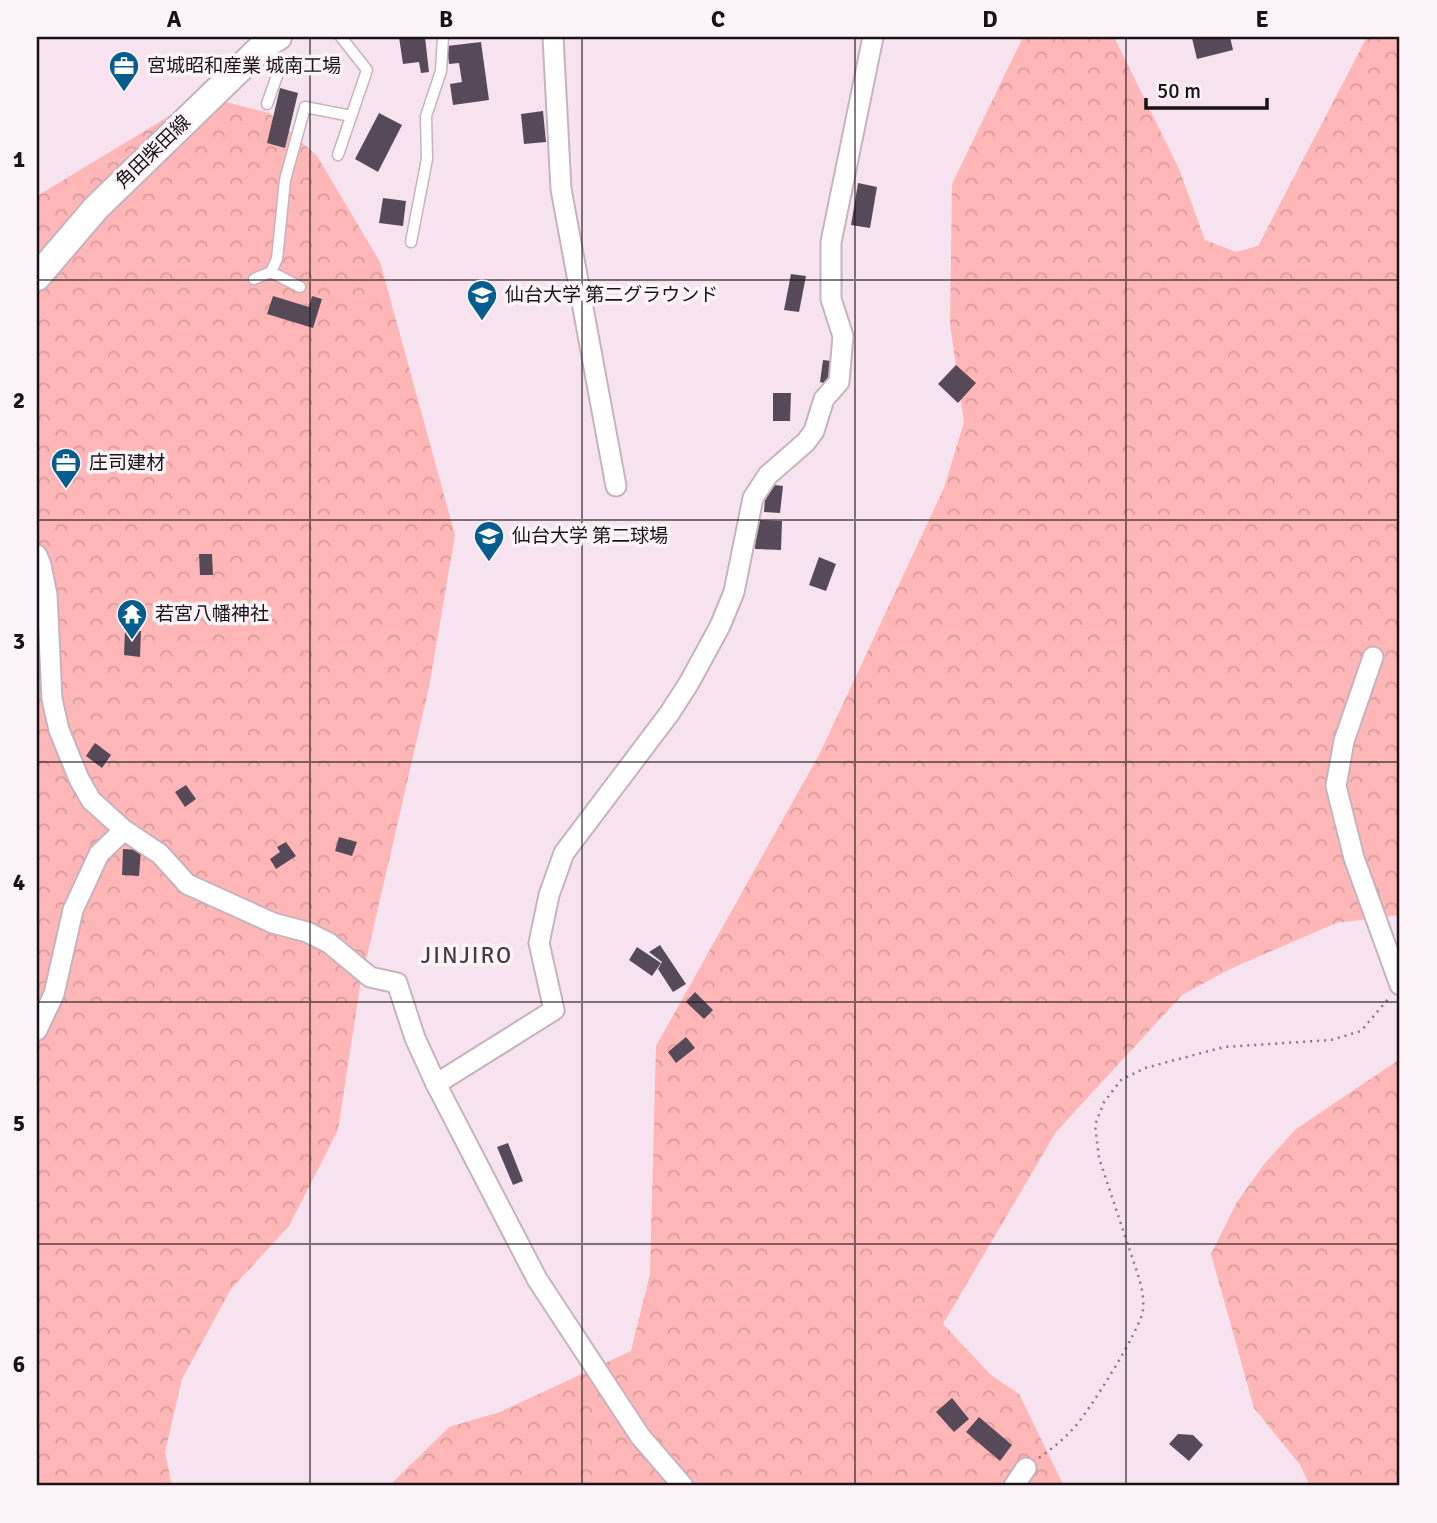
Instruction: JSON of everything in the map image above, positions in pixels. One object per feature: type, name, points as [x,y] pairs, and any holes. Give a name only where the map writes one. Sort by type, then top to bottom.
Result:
[{"type":"main road","name":"角田柴田線","points":[[37,277],[96,208],[271,41]]},
{"type":"street","points":[[553,37],[562,188],[616,486]]},
{"type":"street","points":[[436,1084],[554,1010],[539,943],[548,895],[564,852],[663,723],[689,683],[720,626],[733,592],[752,498],[768,475],[806,442],[814,431],[824,399],[839,382],[843,336],[831,299],[831,242],[873,37]]},
{"type":"street","points":[[37,555],[47,595],[52,699],[59,730],[79,779],[91,800],[124,830],[160,854],[187,884],[274,923],[307,932],[329,943],[370,977],[397,983],[415,1038],[436,1084],[479,1170],[557,1312],[640,1436],[683,1486]]},
{"type":"street","points":[[1373,657],[1343,741],[1336,786],[1354,858],[1400,985]]},
{"type":"street","points":[[37,1030],[54,994],[73,910],[99,854],[124,830]]},
{"type":"street","points":[[1014,1486],[1026,1468]]},
{"type":"lane","points":[[338,155],[367,70],[341,37]]},
{"type":"lane","points":[[411,242],[427,159],[426,116],[441,71],[443,37]]},
{"type":"lane","points":[[267,104],[279,70],[271,41]]},
{"type":"lane","points":[[254,279],[271,272],[277,259],[285,180],[305,107],[351,117]]},
{"type":"lane","points":[[271,272],[300,287]]},
{"type":"path","points":[[1026,1468],[1061,1441],[1082,1419],[1136,1331],[1143,1312],[1143,1293],[1099,1158],[1095,1125],[1104,1102],[1121,1080],[1145,1068],[1224,1047],[1331,1040],[1361,1031],[1400,985]]},
{"type":"green space","points":[[1023,37],[1114,37],[1179,169],[1205,240],[1236,252],[1258,246],[1367,37],[1400,37],[1400,915],[1336,923],[1230,969],[1182,995],[1056,1132],[943,1324],[991,1375],[1019,1394],[1064,1486],[389,1486],[449,1427],[500,1412],[631,1351],[650,1274],[656,1046],[820,753],[944,488],[964,422],[950,324],[952,184]]},
{"type":"green space","points":[[217,100],[269,113],[317,156],[380,262],[455,535],[429,687],[360,986],[338,1130],[289,1226],[231,1289],[182,1379],[165,1452],[172,1486],[37,1486],[37,196],[194,101]]},
{"type":"green space","points":[[1400,1059],[1400,1486],[1310,1486],[1300,1465],[1254,1408],[1211,1254],[1237,1202],[1265,1163],[1296,1129]]},
{"type":"building","points":[[399,37],[425,37],[429,72],[421,73],[419,62],[403,64]]},
{"type":"building","points":[[1230,37],[1233,50],[1197,59],[1192,38]]},
{"type":"building","points":[[481,42],[489,100],[453,105],[450,84],[462,82],[459,63],[449,64],[447,46]]},
{"type":"building","points":[[280,88],[298,93],[285,148],[267,143]]},
{"type":"building","points":[[543,111],[546,142],[524,144],[521,114]]},
{"type":"building","points":[[379,113],[402,125],[378,172],[355,159]]},
{"type":"building","points":[[858,183],[877,187],[870,228],[851,225]]},
{"type":"building","points":[[383,198],[406,201],[403,226],[379,223]]},
{"type":"building","points":[[791,274],[806,276],[799,312],[784,310]]},
{"type":"building","points":[[273,296],[309,307],[312,296],[322,299],[313,328],[267,314]]},
{"type":"building","points":[[823,360],[831,361],[827,384],[820,382]]},
{"type":"building","points":[[956,365],[976,383],[958,403],[938,384]]},
{"type":"building","points":[[773,393],[791,393],[790,421],[773,421]]},
{"type":"building","points":[[766,484],[783,486],[780,513],[764,512]]},
{"type":"building","points":[[756,520],[782,521],[781,550],[755,549]]},
{"type":"building","points":[[199,554],[212,554],[213,575],[200,575]]},
{"type":"building","points":[[819,557],[836,564],[826,591],[809,585]]},
{"type":"building","points":[[125,629],[141,631],[140,657],[124,655]]},
{"type":"building","points":[[95,743],[111,755],[102,768],[86,756]]},
{"type":"building","points":[[186,785],[196,799],[185,807],[175,792]]},
{"type":"building","points":[[339,837],[357,842],[352,856],[335,851]]},
{"type":"building","points":[[286,842],[296,856],[276,869],[270,859],[280,852],[277,847]]},
{"type":"building","points":[[123,849],[141,850],[139,876],[122,875]]},
{"type":"building","points":[[660,945],[686,984],[673,992],[658,969],[662,962],[649,952]]},
{"type":"building","points":[[637,947],[661,963],[652,976],[629,960]]},
{"type":"building","points":[[695,992],[713,1010],[704,1019],[686,1002]]},
{"type":"building","points":[[686,1037],[695,1048],[676,1063],[668,1052]]},
{"type":"building","points":[[508,1143],[523,1181],[513,1185],[497,1147]]},
{"type":"building","points":[[952,1398],[969,1419],[954,1432],[936,1412]]},
{"type":"building","points":[[979,1417],[1012,1445],[1000,1461],[966,1432]]},
{"type":"building","points":[[1178,1434],[1193,1435],[1203,1445],[1189,1461],[1169,1444]]},
{"type":"place","name":"宮城昭和産業 城南工場","points":[[124,93]]},
{"type":"place","name":"仙台大学 第二グラウンド","points":[[482,322]]},
{"type":"place","name":"庄司建材","points":[[66,490]]},
{"type":"place","name":"仙台大学 第二球場","points":[[489,563]]},
{"type":"place","name":"若宮八幡神社","points":[[132,641]]},
{"type":"district","name":"JINJIRO","points":[[467,955]]}]
